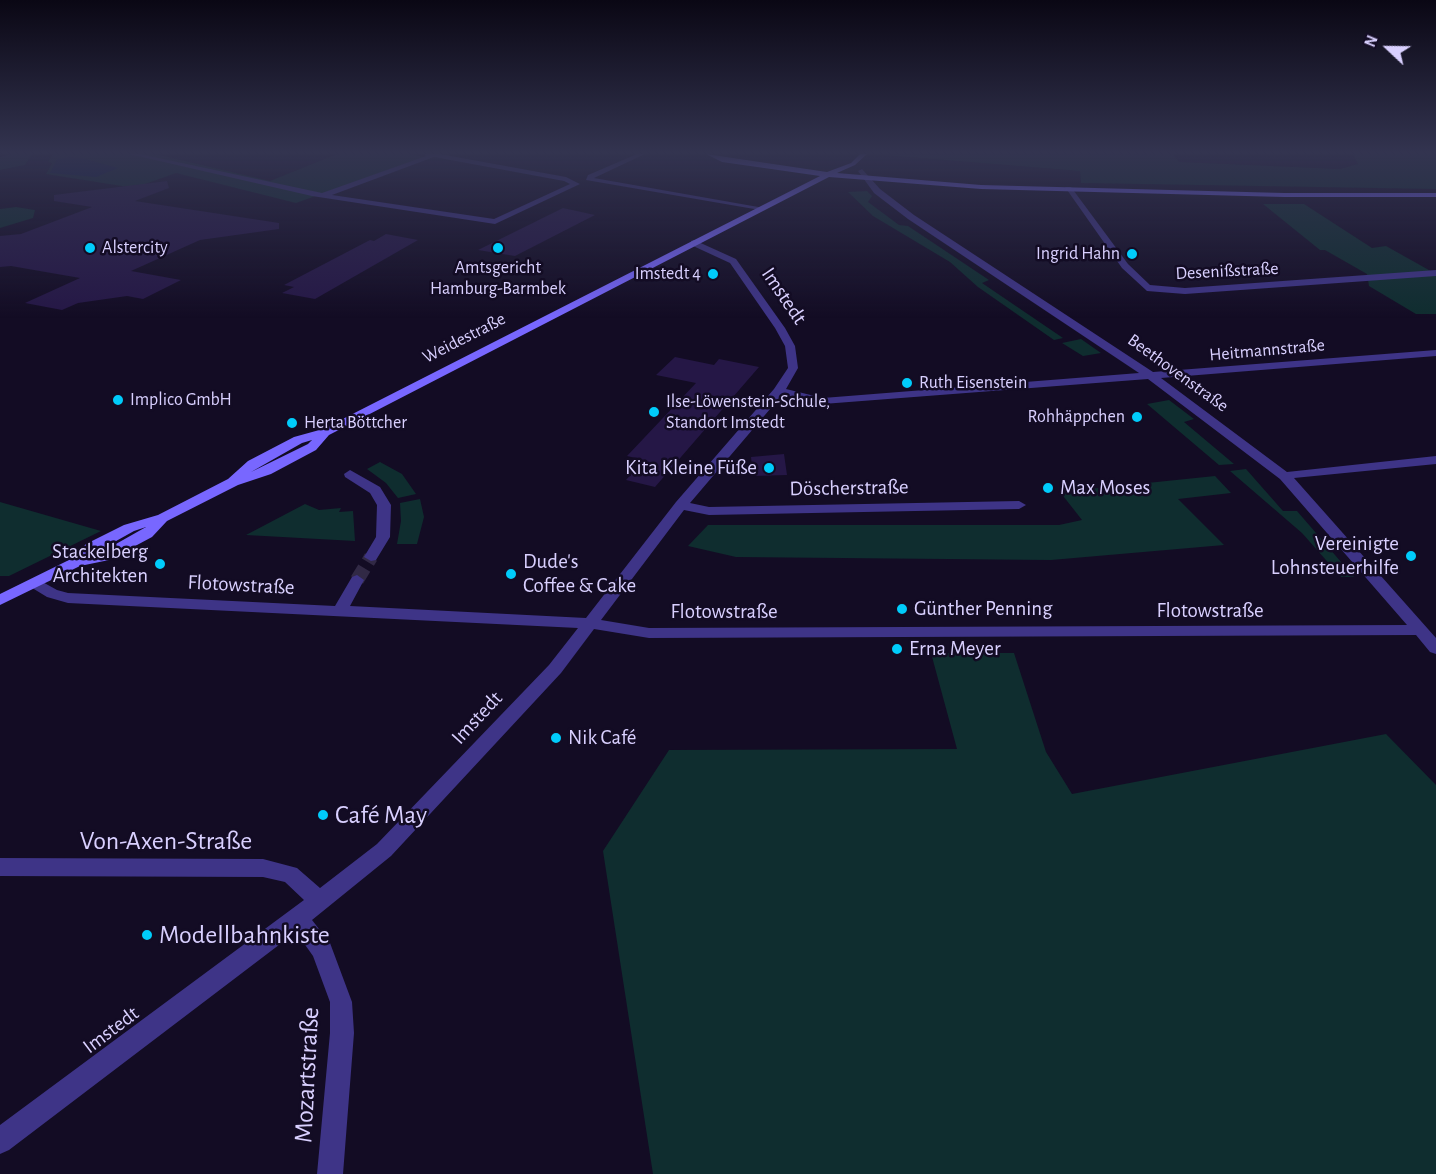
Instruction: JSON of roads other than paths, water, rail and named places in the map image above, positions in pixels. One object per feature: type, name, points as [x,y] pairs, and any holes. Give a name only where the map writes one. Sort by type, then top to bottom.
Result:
[{"type":"main road","name":"Weidestraße","points":[[0,600],[76,562],[104,557],[147,534],[163,518],[233,482],[266,471],[312,447],[327,432],[759,209]]},
{"type":"street","points":[[407,209],[495,222],[523,209]]},
{"type":"street","name":"Beethovenstraße","points":[[901,209],[1153,377],[1285,476],[1436,648]]},
{"type":"street","name":"Desenißstraße","points":[[1083,209],[1125,266],[1147,288],[1165,291],[1436,273]]},
{"type":"street","name":"Imstedt","points":[[0,1141],[298,918],[384,850],[555,669],[588,623],[681,505],[779,391],[793,368],[790,346],[780,328],[733,261],[707,247],[694,243]]},
{"type":"street","name":"Heitmannstraße","points":[[779,391],[823,401],[1153,377],[1436,353]]},
{"type":"street","points":[[1285,476],[1436,460]]},
{"type":"street","points":[[350,474],[375,490],[384,505],[383,537],[371,557]]},
{"type":"street","name":"Döscherstraße","points":[[681,505],[709,512],[1019,505]]},
{"type":"street","points":[[340,611],[357,580]]},
{"type":"street","name":"Flotowstraße","points":[[34,583],[52,594],[68,598],[588,623],[650,633],[1420,630]]},
{"type":"street","name":"Von-Axen-Straße","points":[[0,867],[263,868],[291,874],[319,902]]},
{"type":"street","name":"Mozartstraße","points":[[298,918],[322,950],[341,1002],[342,1033],[330,1174]]},
{"type":"tunnel","points":[[357,580],[371,557]]},
{"type":"place","name":"Alstercity","points":[[90,248]]},
{"type":"place","name":"Amtsgericht Hamburg-Barmbek","points":[[498,248]]},
{"type":"place","name":"Ingrid Hahn","points":[[1132,254]]},
{"type":"place","name":"Imstedt 4","points":[[713,274]]},
{"type":"place","name":"Ruth Eisenstein","points":[[907,383]]},
{"type":"place","name":"Implico GmbH","points":[[118,400]]},
{"type":"place","name":"Ilse-Löwenstein-Schule, Standort Imstedt","points":[[654,412]]},
{"type":"place","name":"Rohhäppchen","points":[[1137,417]]},
{"type":"place","name":"Herta Böttcher","points":[[292,423]]},
{"type":"place","name":"Kita Kleine Füße","points":[[769,468]]},
{"type":"place","name":"Max Moses","points":[[1048,488]]},
{"type":"place","name":"Vereinigte Lohnsteuerhilfe","points":[[1411,556]]},
{"type":"place","name":"Stackelberg Architekten","points":[[160,564]]},
{"type":"place","name":"Dude's Coffee & Cake","points":[[511,574]]},
{"type":"place","name":"Günther Penning","points":[[902,609]]},
{"type":"place","name":"Erna Meyer","points":[[897,649]]},
{"type":"place","name":"Nik Café","points":[[556,738]]},
{"type":"place","name":"Café May","points":[[323,815]]},
{"type":"place","name":"Modellbahnkiste","points":[[147,935]]}]
